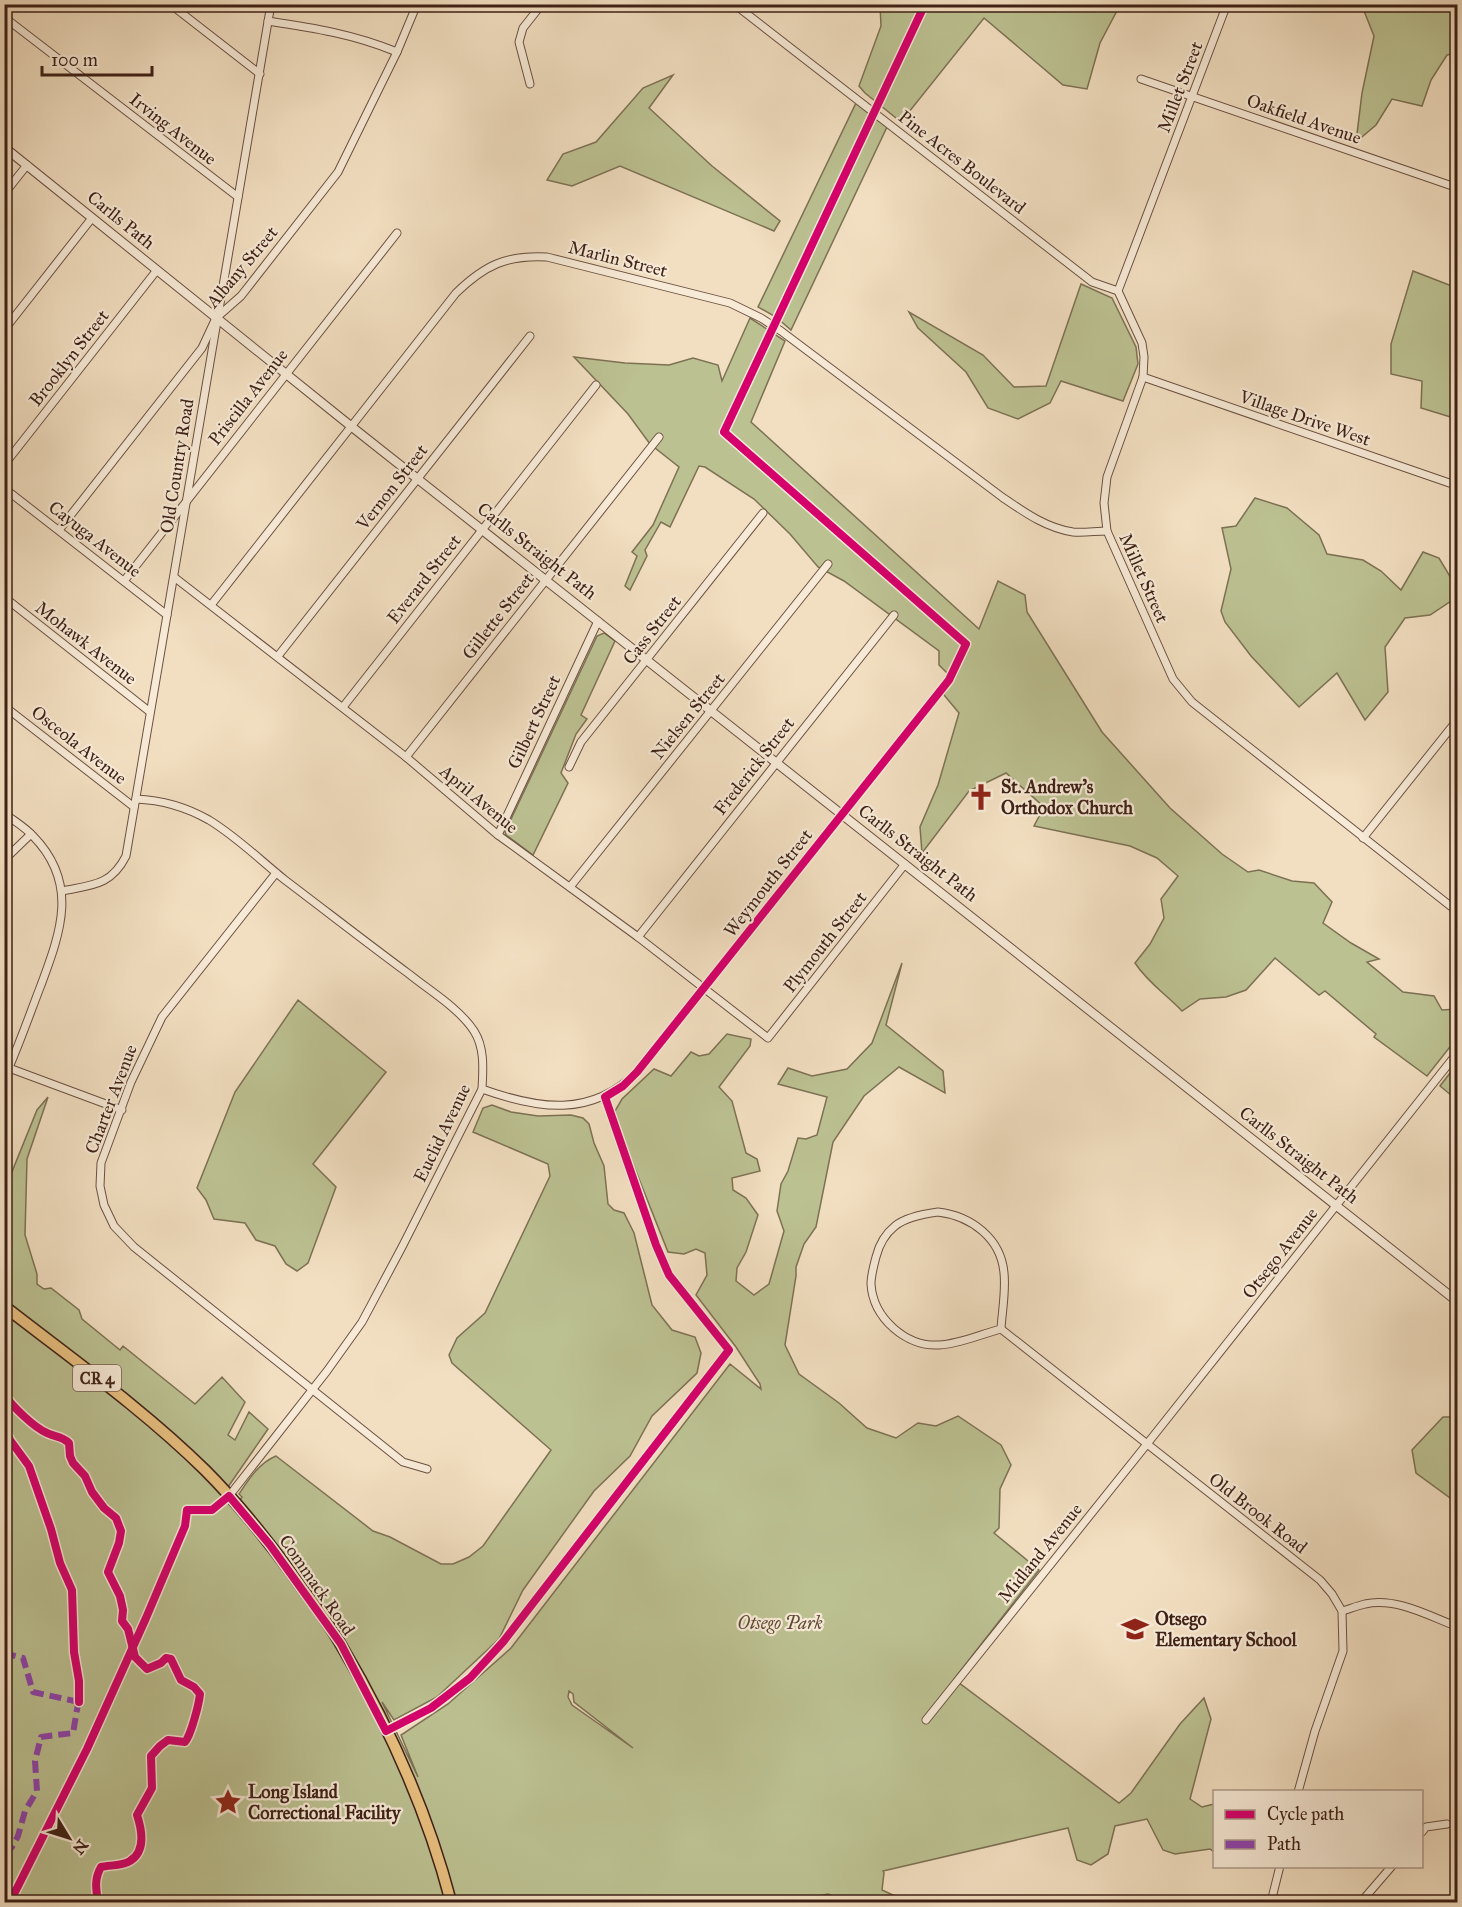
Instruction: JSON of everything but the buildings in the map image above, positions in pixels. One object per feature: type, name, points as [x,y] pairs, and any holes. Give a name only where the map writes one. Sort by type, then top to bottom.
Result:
[{"type":"main road","name":"Commack Road","points":[[4,1306],[160,1428],[206,1471],[257,1528],[335,1635],[386,1731],[435,1845],[452,1902]]},
{"type":"street","points":[[170,4],[260,74]]},
{"type":"street","name":"Old Country Road","points":[[62,891],[108,879],[119,869],[126,856],[216,318],[272,4]]},
{"type":"street","name":"Albany Street","points":[[59,530],[202,348],[216,318],[241,296],[338,172],[397,52],[417,4]]},
{"type":"street","points":[[530,84],[519,42],[523,28],[542,4]]},
{"type":"street","name":"Pine Acres Boulevard","points":[[735,4],[1092,282],[1118,291]]},
{"type":"street","name":"Millet Street","points":[[1227,4],[1118,291],[1142,343],[1144,357],[1143,377],[1107,477],[1104,503],[1107,531],[1173,679],[1192,702],[1458,912]]},
{"type":"street","name":"Irving Avenue","points":[[4,17],[237,197]]},
{"type":"street","points":[[268,21],[346,34],[397,52]]},
{"type":"street","name":"Oakfield Avenue","points":[[1141,79],[1458,188]]},
{"type":"street","name":"Carlls Path","points":[[4,147],[216,318]]},
{"type":"street","points":[[4,194],[27,165]]},
{"type":"street","points":[[4,330],[92,218]]},
{"type":"street","name":"Priscilla Avenue","points":[[124,581],[397,233]]},
{"type":"street","name":"Marlin Street","points":[[211,605],[456,293],[484,269],[512,258],[528,256],[547,257],[712,298],[745,310],[781,331],[1033,518],[1054,527],[1075,532],[1107,531]]},
{"type":"street","name":"Brooklyn Street","points":[[4,465],[157,270]]},
{"type":"street","name":"Carlls Straight Path","points":[[216,318],[1458,1302]]},
{"type":"street","name":"Vernon Street","points":[[278,656],[530,336]]},
{"type":"street","name":"Village Drive West","points":[[1143,377],[1458,486]]},
{"type":"street","name":"Everard Street","points":[[343,707],[596,385]]},
{"type":"street","name":"Gillette Street","points":[[406,757],[659,437]]},
{"type":"street","name":"Cayuga Avenue","points":[[4,488],[167,615]]},
{"type":"street","name":"Cass Street","points":[[568,767],[581,742],[763,513]]},
{"type":"street","name":"Nielsen Street","points":[[570,887],[828,564]]},
{"type":"street","name":"April Avenue","points":[[174,577],[406,757],[498,835],[638,937],[768,1038]]},
{"type":"street","name":"Mohawk Avenue","points":[[4,597],[150,712]]},
{"type":"street","name":"Frederick Street","points":[[638,937],[894,615]]},
{"type":"street","name":"Gilbert Street","points":[[498,835],[598,621]]},
{"type":"street","name":"Weymouth Street","points":[[482,1089],[511,1100],[567,1106],[592,1102],[623,1086],[637,1072],[949,680]]},
{"type":"street","name":"Osceola Avenue","points":[[4,706],[134,807]]},
{"type":"street","points":[[1363,838],[1458,719]]},
{"type":"street","name":"Euclid Avenue","points":[[136,798],[170,803],[210,820],[236,839],[276,873],[446,1002],[474,1031],[483,1066],[482,1089],[375,1299],[351,1340],[229,1496]]},
{"type":"street","points":[[4,813],[31,834],[49,858],[62,891],[62,916],[57,941],[4,1078]]},
{"type":"street","points":[[4,860],[31,834]]},
{"type":"street","name":"Plymouth Street","points":[[768,1038],[905,864]]},
{"type":"street","name":"Charter Avenue","points":[[276,873],[162,1017],[131,1082],[101,1163],[100,1186],[104,1205],[114,1226],[143,1254],[403,1462],[427,1469]]},
{"type":"street","name":"Otsego Avenue","points":[[1147,1444],[1458,1052]]},
{"type":"street","points":[[9,1068],[122,1110]]},
{"type":"street","points":[[930,1213],[952,1214],[979,1227],[994,1244],[1001,1258],[1005,1287],[1001,1329],[938,1346],[907,1338],[896,1331],[874,1301],[871,1284],[878,1248],[885,1236],[896,1226],[930,1213]]},
{"type":"street","name":"Old Brook Road","points":[[1001,1329],[1320,1581],[1332,1594],[1342,1611]]},
{"type":"street","points":[[386,1731],[431,1708],[470,1678],[503,1642],[729,1350]]},
{"type":"street","name":"Midland Avenue","points":[[926,1720],[1147,1444]]},
{"type":"street","points":[[1298,1790],[1315,1731],[1343,1651],[1342,1611],[1383,1602],[1396,1604],[1458,1627]]},
{"type":"street","points":[[1423,1831],[1426,1827],[1447,1824]]},
{"type":"street","points":[[1271,1902],[1280,1868]]},
{"type":"street","points":[[1361,1902],[1390,1868]]},
{"type":"green space","points":[[880,4],[1120,5],[1100,43],[1087,89],[1063,85],[984,18],[901,122],[859,86],[881,26]]},
{"type":"green space","points":[[1326,5],[1401,5],[1413,11],[1415,5],[1457,5],[1457,53],[1447,55],[1431,80],[1422,106],[1392,99],[1376,125],[1356,142],[1362,93],[1374,36],[1362,6]]},
{"type":"green space","points":[[673,75],[649,108],[712,166],[780,221],[774,231],[620,166],[572,186],[547,180],[563,154],[596,142],[643,88]]},
{"type":"green space","points":[[856,103],[887,127],[791,330],[776,317],[758,307]]},
{"type":"green space","points":[[1413,271],[1457,288],[1457,350],[1452,366],[1457,368],[1457,419],[1421,408],[1422,381],[1391,374],[1391,344]]},
{"type":"green space","points":[[1081,284],[1112,298],[1136,347],[1138,364],[1123,401],[1061,381],[1050,403],[1018,419],[988,408],[966,372],[918,328],[909,312],[983,355],[1014,387],[1046,386]]},
{"type":"green space","points":[[750,318],[785,341],[751,422],[979,629],[998,581],[1025,595],[1027,612],[1102,732],[1170,808],[1222,854],[1248,872],[1259,870],[1292,881],[1314,883],[1332,902],[1323,923],[1379,959],[1367,962],[1403,992],[1434,996],[1442,1010],[1457,1009],[1457,1038],[1427,1076],[1374,1037],[1376,1034],[1325,991],[1319,995],[1275,958],[1246,990],[1226,997],[1200,999],[1182,1011],[1151,982],[1135,963],[1150,944],[1164,918],[1161,899],[1178,876],[1157,858],[1130,846],[1034,826],[1044,807],[1006,773],[969,791],[922,853],[920,827],[938,785],[959,713],[944,695],[951,681],[949,675],[939,665],[939,651],[844,581],[818,567],[790,534],[754,499],[705,467],[699,466],[670,527],[661,522],[645,550],[647,556],[630,590],[625,586],[637,556],[632,552],[653,525],[679,467],[650,444],[628,414],[574,357],[669,365],[693,358],[718,365],[722,381]]},
{"type":"green space","points":[[1255,498],[1287,508],[1319,535],[1327,554],[1363,560],[1381,571],[1401,590],[1423,552],[1439,558],[1457,588],[1457,597],[1430,615],[1405,618],[1385,647],[1388,692],[1365,720],[1337,673],[1299,707],[1251,656],[1225,622],[1221,611],[1231,569],[1222,528],[1236,526]]},
{"type":"green space","points":[[604,633],[615,641],[581,715],[587,719],[576,734],[561,773],[568,783],[533,855],[505,832],[597,636]]},
{"type":"green space","name":"Otsego Park","points":[[902,963],[886,1025],[943,1071],[945,1093],[899,1067],[864,1096],[833,1142],[816,1227],[804,1244],[796,1267],[785,1345],[799,1374],[839,1403],[867,1428],[896,1438],[918,1423],[936,1426],[958,1416],[1001,1445],[1011,1465],[1000,1489],[999,1528],[994,1533],[1039,1570],[954,1679],[1119,1803],[1131,1793],[1180,1724],[1204,1698],[1211,1719],[1190,1799],[1202,1807],[1213,1804],[1213,1851],[1210,1849],[1175,1854],[1163,1850],[1147,1819],[1115,1826],[1108,1854],[1091,1865],[1077,1860],[1068,1828],[883,1871],[882,1890],[908,1902],[848,1902],[828,1894],[790,1902],[5,1902],[5,1189],[37,1110],[48,1097],[27,1159],[25,1235],[37,1274],[37,1284],[44,1289],[51,1288],[79,1310],[82,1319],[120,1350],[123,1346],[195,1404],[222,1377],[245,1402],[228,1435],[235,1440],[249,1412],[268,1429],[228,1487],[240,1500],[242,1497],[239,1494],[255,1472],[276,1456],[373,1531],[390,1537],[441,1564],[453,1564],[469,1557],[483,1546],[551,1450],[452,1363],[449,1355],[457,1338],[485,1313],[550,1176],[548,1164],[473,1132],[483,1108],[492,1105],[511,1112],[538,1116],[571,1115],[583,1118],[589,1124],[604,1166],[608,1204],[614,1210],[624,1213],[634,1233],[652,1305],[672,1330],[695,1337],[701,1353],[697,1373],[652,1416],[630,1456],[594,1491],[523,1590],[499,1639],[437,1697],[394,1720],[382,1702],[418,1777],[401,1735],[448,1704],[511,1648],[730,1364],[761,1389],[736,1347],[696,1295],[707,1275],[705,1253],[696,1249],[684,1254],[668,1252],[620,1131],[615,1111],[622,1099],[654,1069],[671,1076],[691,1052],[699,1056],[709,1054],[727,1034],[751,1039],[750,1046],[719,1087],[732,1101],[746,1153],[757,1159],[760,1171],[732,1178],[733,1190],[746,1198],[758,1215],[746,1252],[737,1268],[736,1281],[754,1295],[769,1284],[784,1231],[777,1211],[781,1184],[788,1171],[798,1138],[806,1139],[817,1135],[827,1097],[778,1084],[788,1068],[812,1076],[847,1069],[872,1043]],"holes":[[[569,1691],[573,1694],[574,1702],[633,1748],[572,1705],[568,1697]]]},
{"type":"green space","points":[[298,1000],[386,1072],[313,1164],[336,1187],[308,1263],[297,1271],[286,1264],[275,1246],[256,1240],[245,1223],[214,1219],[206,1200],[197,1188],[235,1092]]},
{"type":"green space","points":[[1457,1064],[1457,1100],[1440,1086]]},
{"type":"green space","points":[[1443,1417],[1457,1417],[1457,1503],[1416,1473],[1412,1450]]},
{"type":"marked path","points":[[4,1653],[23,1658],[33,1692],[79,1702]]},
{"type":"marked path","points":[[4,1853],[12,1847],[18,1836],[25,1811],[37,1791],[35,1761],[41,1737],[73,1733],[79,1698]]},
{"type":"cycle path","points":[[10,1902],[87,1749],[185,1526],[187,1510],[212,1510],[229,1496],[270,1545],[341,1644],[386,1731],[431,1708],[470,1678],[503,1642],[729,1350],[669,1275],[656,1245],[605,1097],[623,1086],[637,1072],[949,680],[966,644],[724,432],[925,4]]},
{"type":"cycle path","points":[[4,1393],[17,1410],[36,1426],[69,1443],[73,1463],[85,1476],[92,1492],[104,1508],[116,1518],[121,1531],[108,1572],[120,1596],[123,1610],[122,1621],[128,1629],[135,1657],[147,1669],[161,1663],[166,1658],[171,1659],[181,1680],[194,1687],[200,1694],[192,1726],[185,1742],[168,1740],[151,1756],[152,1788],[137,1815],[141,1834],[139,1852],[127,1863],[101,1867],[96,1880],[98,1902]]},
{"type":"cycle path","points":[[4,1428],[29,1466],[60,1563],[72,1590],[74,1652],[79,1681],[79,1702]]},
{"type":"place","name":"St. Andrew's Orthodox Church","points":[[981,797]]},
{"type":"place","name":"Otsego Elementary School","points":[[1135,1629]]},
{"type":"place","name":"Long Island Correctional Facility","points":[[228,1802]]}]
